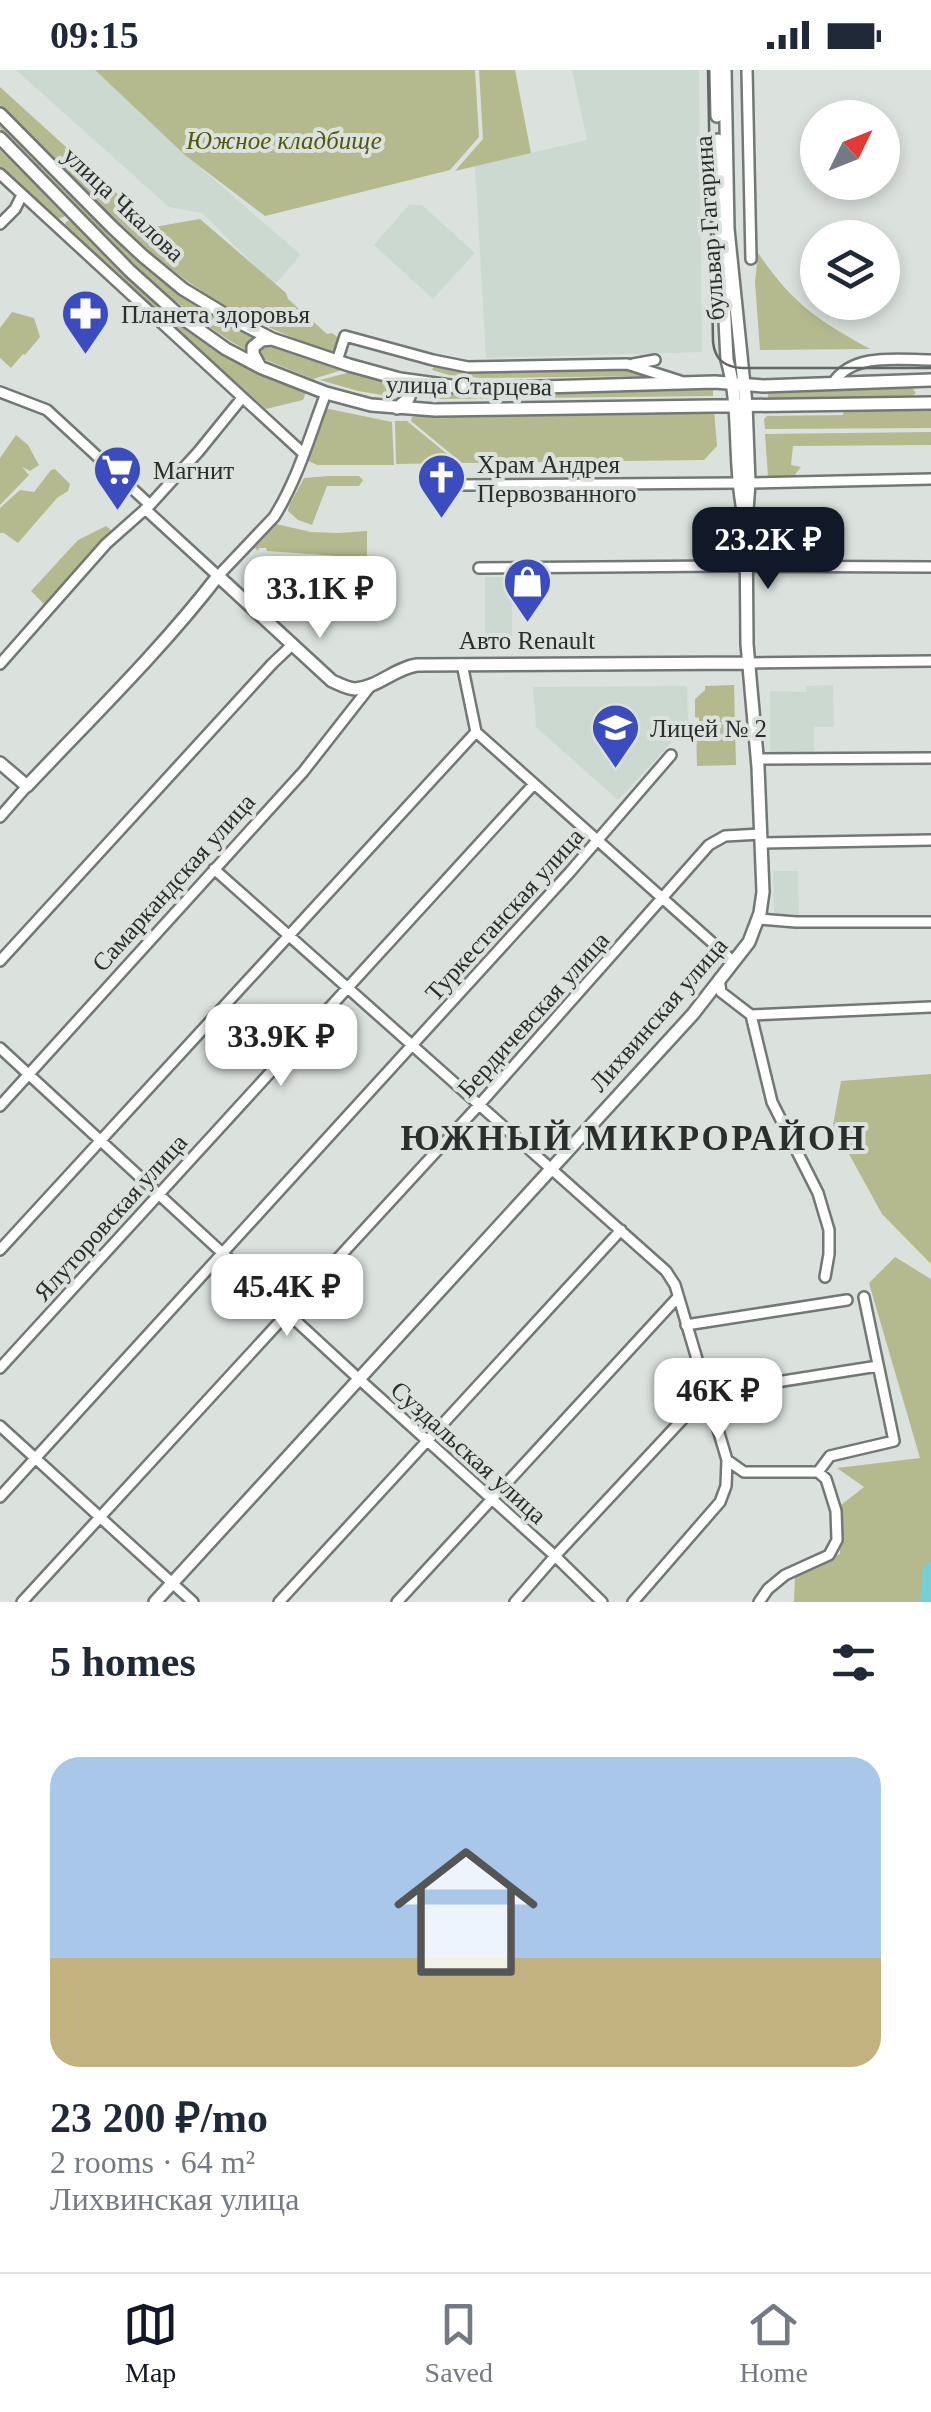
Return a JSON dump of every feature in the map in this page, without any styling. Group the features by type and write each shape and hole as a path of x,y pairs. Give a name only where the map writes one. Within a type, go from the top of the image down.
{"main road":[{"name":"бульвар Гагарина","path":"716,70 727,360 738,384"},
{"name":"бульвар Гагарина","path":"725,70 722,176 738,384"},
{"name":"улица Чкалова","path":"0,114 143,256 183,289 272,339 337,361"},
{"name":"улица Чкалова","path":"0,138 130,271 181,317 226,349 326,394"},
{"path":"262,368 253,347 257,342 272,339"},
{"path":"715,382 723,374 727,360"},
{"name":"улица Старцева","path":"337,361 400,378 472,389 931,380"},
{"path":"397,408 410,394 400,378"},
{"path":"913,380 920,382 925,392 914,404"},
{"name":"Лихвинская улица","path":"155,1602 696,1012 748,942 758,919 763,886 758,759 748,662 748,567 738,384"},
{"path":"434,410 423,396 435,385"},
{"name":"улица Старцева","path":"326,394 371,405 434,410 931,403"},
{"path":"0,763 27,786 218,576 332,681 354,689 405,667 425,665 748,662"}],"street":[{"path":"725,70 747,71 752,260"},
{"path":"0,174 304,454"},
{"path":"0,224 22,195"},
{"path":"337,361 344,336 468,367 655,360"},
{"path":"833,383 839,374 873,359 931,360"},
{"path":"627,364 688,383"},
{"path":"0,392 47,410 218,576 274,517 304,454 326,394"},
{"path":"0,664 106,544 148,507 242,398"},
{"path":"462,485 931,480"},
{"path":"479,568 931,567"},
{"path":"0,961 293,644"},
{"path":"748,662 931,661"},
{"path":"462,664 476,732 734,962"},
{"name":"Самаркандская улица","path":"0,1106 303,772 373,683"},
{"path":"0,1250 476,732"},
{"name":"Туркестанская улица","path":"0,1497 413,1046 671,754"},
{"path":"758,759 931,758"},
{"name":"Ялуторовская улица","path":"0,1368 534,784"},
{"path":"0,817 27,786"},
{"name":"Бердичевская улица","path":"22,1602 479,1104 714,840 728,835 931,840"},
{"path":"214,869 621,1230 666,1271 674,1285 726,1460 726,1486 720,1502 632,1602"},
{"path":"758,919 931,922"},
{"path":"719,980 721,992 750,1015 772,1102 818,1194 829,1230 825,1277"},
{"path":"750,1015 931,1007"},
{"name":"Суздальская улица","path":"0,1048 602,1602"},
{"path":"280,1602 621,1230"},
{"path":"398,1602 678,1297"},
{"path":"818,1472 830,1456 894,1441 864,1297"},
{"path":"686,1325 847,1300"},
{"path":"515,1602 707,1393 878,1366"},
{"path":"0,1426 193,1602"},
{"path":"726,1460 744,1472 818,1472 826,1479 836,1511 837,1540 829,1555 785,1576 768,1589 760,1602"}],"shaded area":[{"path":"16,70 95,70 301,255 274,285 202,213 169,207"},
{"path":"572,70 699,70 702,352 486,358 475,166 587,140"},
{"path":"409,205 422,205 475,253 433,299 374,245"},
{"path":"485,577 532,577 531,606 512,606 512,644 485,644"},
{"path":"833,685 834,727 814,727 814,752 770,753 770,691 806,692 806,686"},
{"name":"Лицей № 2","path":"687,686 688,720 618,800 536,727 533,687"},
{"path":"773,871 798,871 799,916 774,916"}],"green space":[{"name":"Южное кладбище","path":"95,70 475,70 479,137 450,170 265,216 186,156"},
{"path":"479,70 515,70 531,153 455,171 483,139"},
{"path":"0,87 154,227 200,219 327,334 340,339 337,349 330,352 224,305 163,262 106,212 0,105"},
{"path":"0,124 149,269 182,294 254,336 247,351 212,329 147,277"},
{"path":"0,150 68,215 55,220 0,170"},
{"path":"72,220 179,320 239,361 306,392 303,400 266,409 63,227"},
{"path":"758,253 800,302 800,320 822,320 870,349 760,350 755,282"},
{"path":"12,312 34,318 40,337 11,368 0,358 0,328"},
{"path":"266,343 342,370 313,379 261,358 259,348"},
{"path":"434,366 470,371 626,368 653,376 481,378 449,375 432,370"},
{"path":"351,372 397,383 403,388 402,393 394,397 320,380"},
{"path":"432,388 498,392 713,390 713,396 431,399 428,394"},
{"path":"912,388 916,393 910,398 768,398 768,391"},
{"path":"324,408 392,422 394,465 317,465 304,459"},
{"path":"714,410 717,446 704,460 462,463 411,421 412,417 432,413"},
{"path":"931,410 931,428 765,429 764,419 843,415 844,411"},
{"path":"395,421 407,421 458,463 396,464"},
{"path":"931,432 931,445 793,446 791,465 801,467 794,476 768,477 765,434"},
{"path":"16,435 28,445 39,465 30,471 22,467 29,475 0,505 0,458"},
{"path":"55,469 70,484 68,491 57,498 18,543 0,533 0,508 20,490 34,492"},
{"path":"359,476 363,480 359,486 327,486 312,525 288,511 304,478"},
{"path":"276,524 311,532 367,531 367,558 266,548 258,551 254,547"},
{"path":"106,526 111,530 45,605 31,591 78,540"},
{"path":"734,685 736,765 697,766 699,718 695,717 695,699 705,686"},
{"path":"931,1074 931,1264 882,1214 833,1125 841,1081"},
{"path":"895,1257 931,1279 931,1602 794,1602 795,1574 840,1554 841,1505 864,1487 837,1468 920,1458 869,1283"}],"waterway":[{"path":"926,1602 931,1568"}],"tram line":[{"path":"708,70 713,342 719,358 742,368 931,368"}],"place":[{"name":"Планета здоровья","path":"86,356"},
{"name":"Магнит","path":"118,512"},
{"name":"Храм Андрея Первозванного","path":"442,520"},
{"name":"Авто Renault","path":"527,624"},
{"name":"Лицей № 2","path":"615,770"}],"district":[{"name":"ЮЖНЫЙ МИКРОРАЙОН","path":"634,1138"}]}
